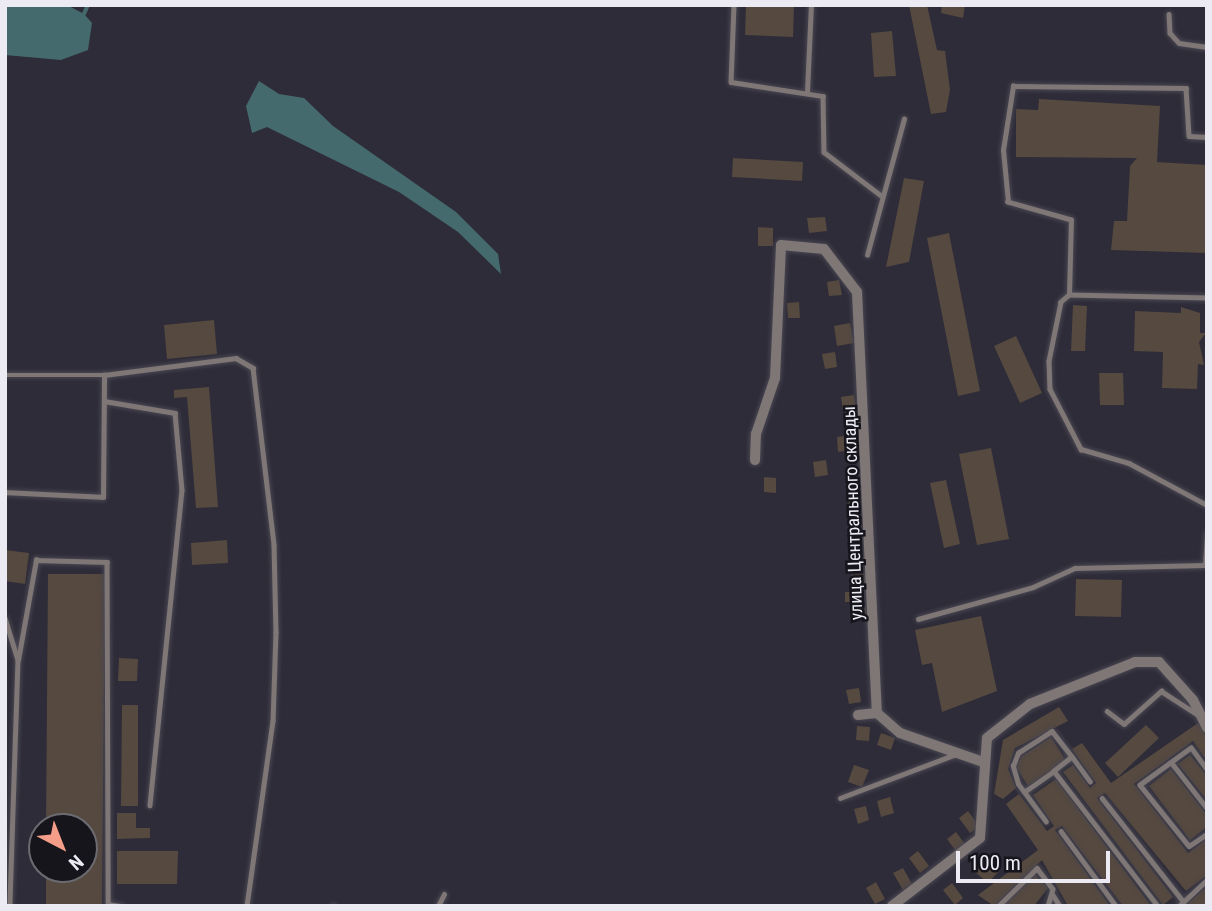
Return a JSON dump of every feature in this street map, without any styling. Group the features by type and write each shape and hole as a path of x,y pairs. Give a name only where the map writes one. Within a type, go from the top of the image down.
{"street":[{"name":"улица Центрального склады","path":"755,460 755,434 775,378 781,245 824,249 857,292 877,713"},
{"path":"892,906 967,854 986,821 983,762 987,738 1002,720 1135,662 1159,662 1207,728"},
{"path":"858,715 877,713 900,733 983,762"}],"lane":[{"path":"734,5 732,82 823,96 824,152 882,196"},
{"path":"807,92 811,5"},
{"path":"1168,14 1179,43 1207,47"},
{"path":"1207,137 1189,136 1186,88 1013,86 1003,150 1008,202 1071,220 1069,295 1049,361 1050,389 1063,422 1081,449 1129,463 1207,505"},
{"path":"867,255 904,119"},
{"path":"1069,295 1207,298"},
{"path":"5,375 104,375 236,358 253,368 274,545 276,632 273,721 247,906"},
{"path":"5,492 103,498 104,375"},
{"path":"104,401 175,413 182,490 150,805"},
{"path":"918,620 1033,587 1075,568 1206,566 1207,533"},
{"path":"10,906 18,660 36,560 107,562 108,904 121,906"},
{"path":"5,618 18,660"},
{"path":"1107,711 1124,724 1161,691 1192,716 1200,716"},
{"path":"1046,822 1024,792 1013,766 1018,753 1052,732 1090,782"},
{"path":"1207,769 1191,748 1140,785 1189,846 1207,834"},
{"path":"841,798 959,754"},
{"path":"1024,792 1072,757"},
{"path":"1171,762 1207,808"},
{"path":"1054,771 1157,906"},
{"path":"1102,798 1181,904 1207,880"},
{"path":"1061,831 1116,906"},
{"path":"998,906 1037,868 1060,906"},
{"path":"438,906 444,894"},
{"path":"1048,906 1053,895"}],"shaded area":[{"path":"5,5 67,5 84,14 92,23 88,50 61,60 5,55"},
{"path":"259,81 279,94 304,98 333,126 456,212 498,254 501,274 458,232 399,192 267,127 252,133 246,106"}],"building":[{"path":"746,5 794,5 793,37 745,35"},
{"path":"909,5 927,5 937,50 945,51 950,90 946,112 931,114"},
{"path":"942,5 965,5 963,18 941,13"},
{"path":"892,31 896,76 874,77 871,33"},
{"path":"1039,99 1160,106 1157,162 1207,165 1207,253 1111,250 1114,221 1127,221 1130,166 1137,158 1016,157 1016,109 1038,110"},
{"path":"733,158 803,162 802,181 732,177"},
{"path":"904,178 924,181 909,262 886,267"},
{"path":"825,217 827,231 809,233 807,218"},
{"path":"758,227 773,228 773,246 758,246"},
{"path":"949,233 980,391 958,396 927,238"},
{"path":"839,280 842,295 829,296 827,282"},
{"path":"799,302 800,318 788,318 787,303"},
{"path":"1073,305 1087,306 1085,351 1071,351"},
{"path":"1181,307 1200,313 1200,333 1206,333 1199,342 1204,365 1198,364 1197,389 1162,388 1163,352 1134,351 1135,311 1181,313"},
{"path":"214,320 217,354 167,359 164,325"},
{"path":"850,323 854,343 837,346 834,326"},
{"path":"1016,336 1042,393 1020,403 994,346"},
{"path":"835,352 837,367 825,369 822,354"},
{"path":"1099,373 1123,373 1124,405 1100,405"},
{"path":"209,387 218,507 196,508 187,397 174,398 174,390"},
{"path":"854,395 856,409 843,411 841,397"},
{"path":"856,434 858,449 838,452 837,437"},
{"path":"991,448 1009,539 977,545 959,454"},
{"path":"826,460 828,475 815,477 813,462"},
{"path":"764,477 776,478 776,493 764,492"},
{"path":"946,480 960,544 944,548 930,483"},
{"path":"849,495 862,496 860,511 848,509"},
{"path":"850,535 863,535 862,550 850,550"},
{"path":"227,540 228,563 192,565 191,543"},
{"path":"5,550 29,553 25,584 5,581"},
{"path":"48,574 105,574 102,906 46,906 46,883 98,883 98,813 46,813"},
{"path":"866,574 867,587 852,588 851,575"},
{"path":"1076,579 1122,580 1121,617 1075,616"},
{"path":"845,592 858,592 858,602 845,602"},
{"path":"866,606 867,618 852,619 851,607"},
{"path":"981,616 997,691 942,712 932,663 922,665 915,630"},
{"path":"119,658 138,659 137,681 118,681"},
{"path":"859,688 861,702 849,704 846,690"},
{"path":"122,705 138,705 138,806 121,806"},
{"path":"1059,707 1068,721 1015,748 1008,769 1016,788 1003,799 994,794 1003,740"},
{"path":"1198,723 1207,736 1207,761 1193,741 1134,784 1188,853 1207,839 1207,875 1186,891 1105,793 1097,798 1173,897 1163,905 1063,772 1073,765 1090,788 1096,783 1072,749 1082,743 1111,783"},
{"path":"1146,725 1159,738 1118,777 1105,763"},
{"path":"857,726 870,727 869,741 856,740"},
{"path":"881,733 895,738 891,750 877,745"},
{"path":"1051,737 1066,761 1028,786 1016,767 1022,756"},
{"path":"1190,755 1207,776 1207,800 1178,764"},
{"path":"854,765 869,770 862,787 848,782"},
{"path":"1171,769 1207,815 1207,827 1190,840 1149,786"},
{"path":"1056,779 1151,906 1123,906 1062,826 1055,830 1110,906 1068,906 1042,860 994,906 978,895 1038,850 1006,804 1019,794 1047,831 1054,826 1033,795"},
{"path":"890,797 894,813 881,817 877,801"},
{"path":"866,806 869,820 858,824 854,809"},
{"path":"968,811 979,826 970,833 959,818"},
{"path":"117,813 136,813 136,828 150,828 150,838 117,839"},
{"path":"956,832 967,847 958,854 947,839"},
{"path":"117,851 178,851 177,884 117,884"},
{"path":"918,851 929,866 920,873 909,858"},
{"path":"988,859 1000,870 988,883 975,872"},
{"path":"903,868 912,884 903,890 893,873"},
{"path":"1033,873 1048,888 1034,906 1003,906"},
{"path":"876,882 885,899 875,904 866,888"},
{"path":"952,883 963,898 955,905 943,890"},
{"path":"1207,886 1207,906 1188,906 1187,904"}],"waterway":[{"path":"84,14 88,5"}]}
